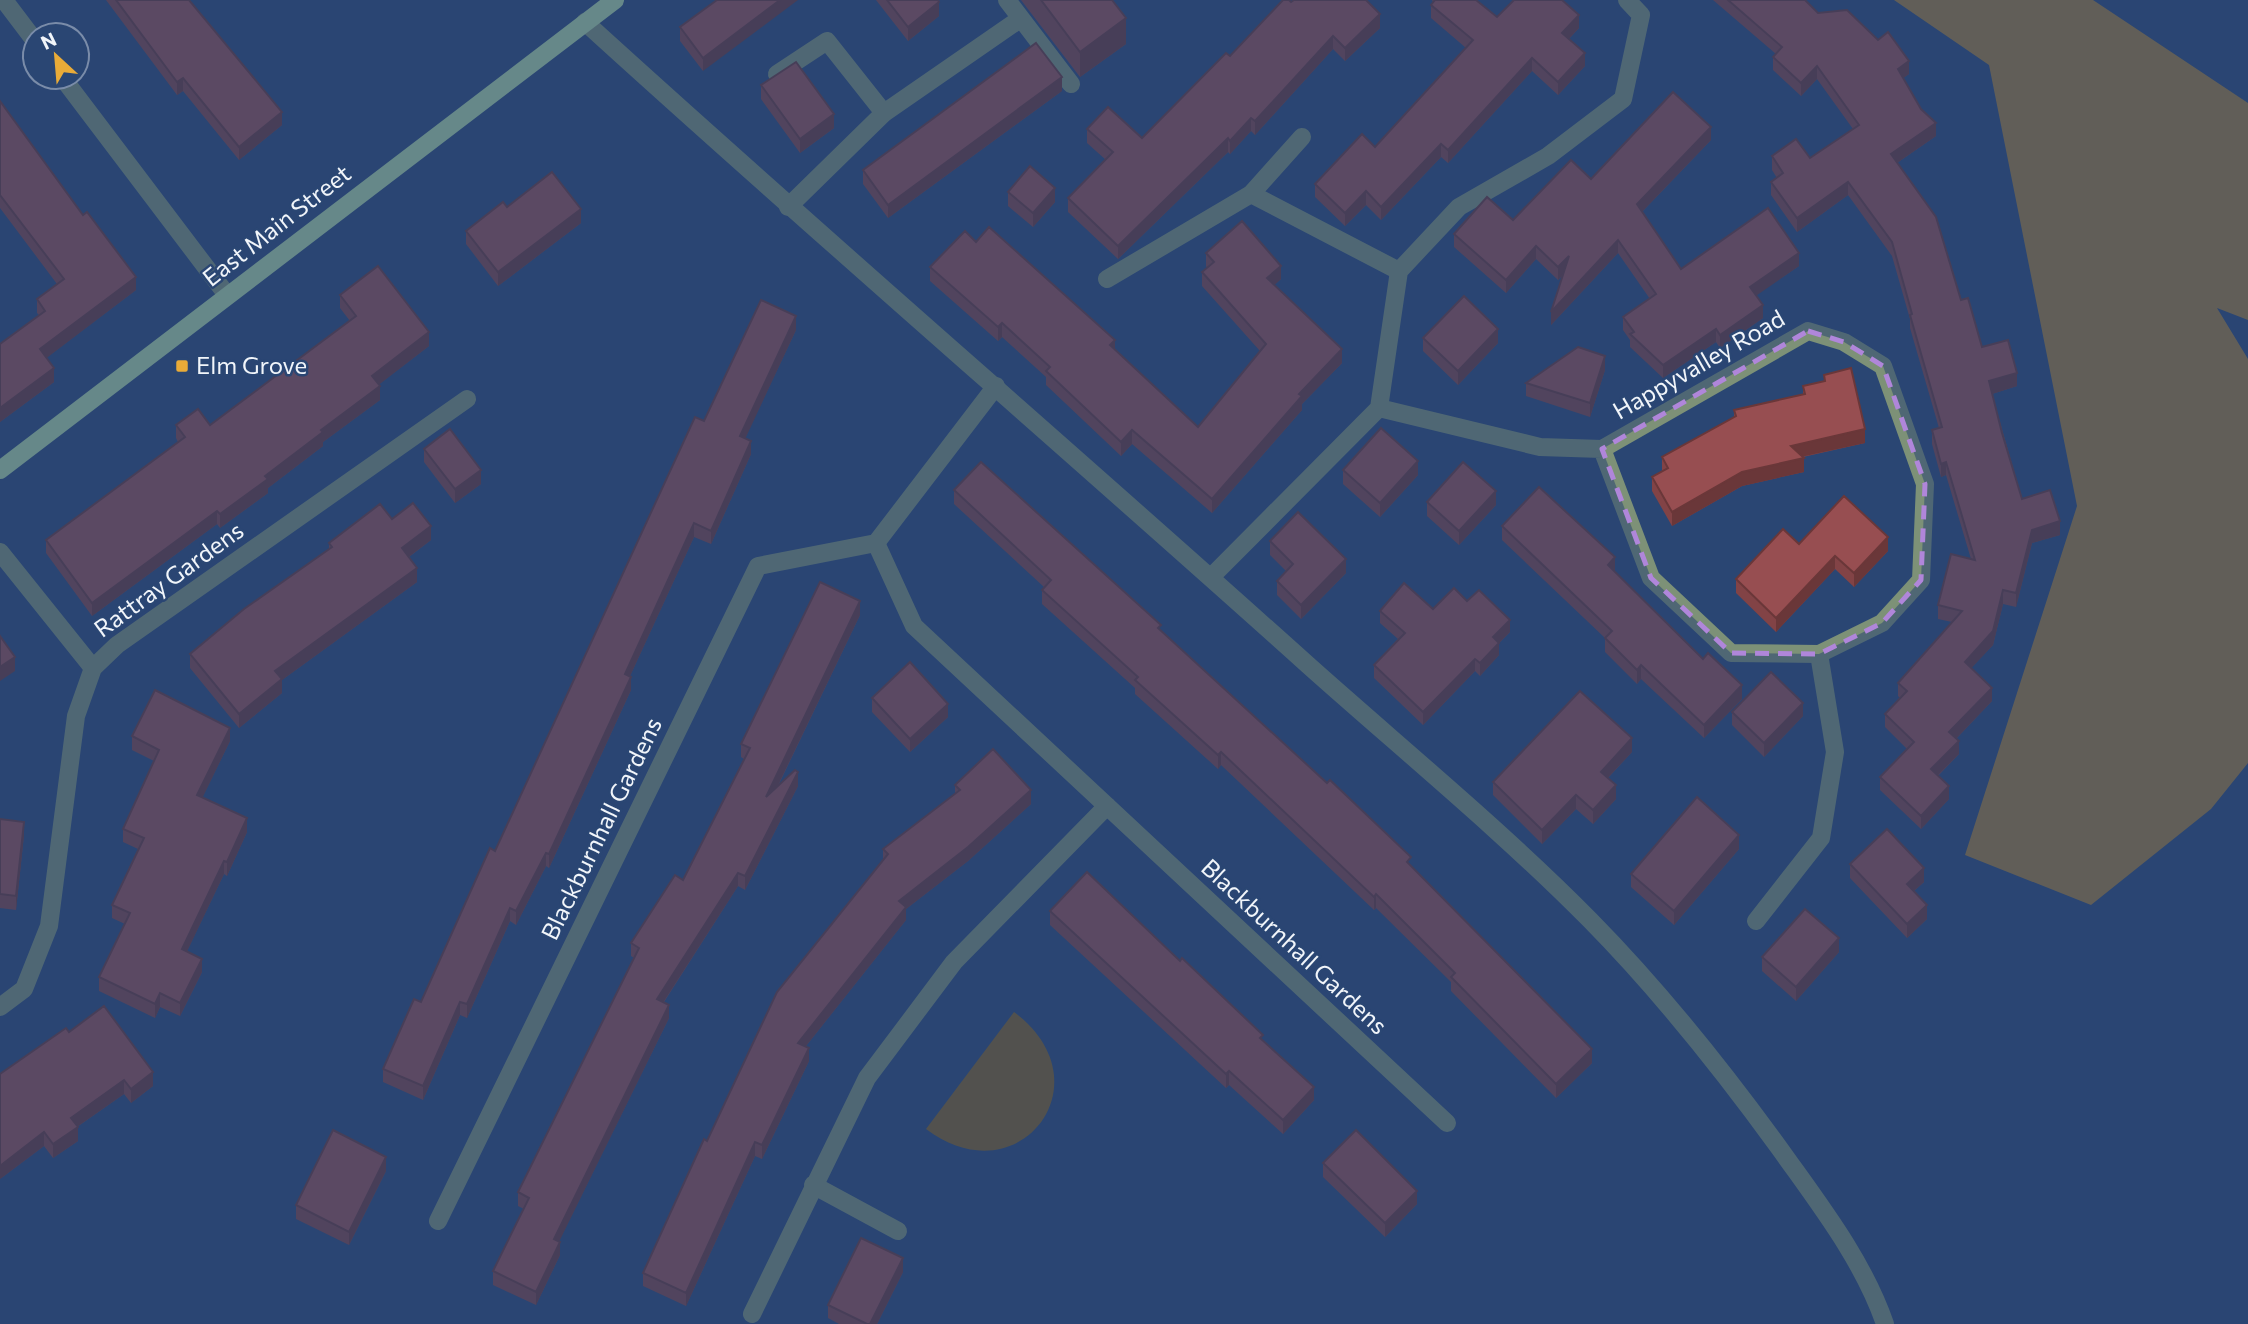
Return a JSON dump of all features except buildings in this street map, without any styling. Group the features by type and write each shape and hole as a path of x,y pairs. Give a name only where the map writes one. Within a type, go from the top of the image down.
{"main road":[{"name":"East Main Street","path":"0,470 615,0"}],"street":[{"path":"4,0 21,22"},
{"path":"1007,0 1071,85"},
{"path":"1212,576 1379,408 1399,271 1459,207 1548,156 1623,99 1641,15 1627,0"},
{"path":"788,207 884,113 1020,19"},
{"path":"585,22 788,207 1212,576 1579,909 1657,991 1744,1100 1819,1203 1869,1285 1883,1320"},
{"path":"774,76 827,41 884,113"},
{"path":"73,91 227,295"},
{"path":"1107,279 1251,194 1303,137"},
{"path":"1251,194 1399,271"},
{"name":"Happyvalley Road","path":"1379,408 1540,447 1602,449 1808,331 1844,342 1883,366 1925,484 1921,580 1882,623 1819,654 1731,653 1651,578 1602,449"},
{"path":"876,543 996,386"},
{"name":"Rattray Gardens","path":"0,1007 24,989 49,926 76,716 93,668 117,645 467,399"},
{"name":"Blackburnhall Gardens","path":"438,1221 758,566 876,543 914,626 1447,1124"},
{"path":"0,551 93,668"},
{"path":"1756,921 1821,838 1835,752 1819,654"},
{"path":"752,1314 867,1078 954,962 1107,806"},
{"path":"813,1185 898,1231"}],"highlighted area":[{"path":"1808,331 1844,342 1883,366 1925,484 1921,580 1882,623 1819,654 1731,653 1651,578 1602,449"}],"shaded area":[{"path":"1894,0 2093,0 2248,103 2248,320 2217,308 2248,359 2248,763 2211,809 2091,905 1965,855 2077,506 1989,65"},
{"path":"1014,1012 1041,1040 1053,1070 1052,1099 1040,1123 1019,1141 992,1150 960,1147 926,1129"}],"place":[{"name":"Elm Grove","path":"182,366"}]}
